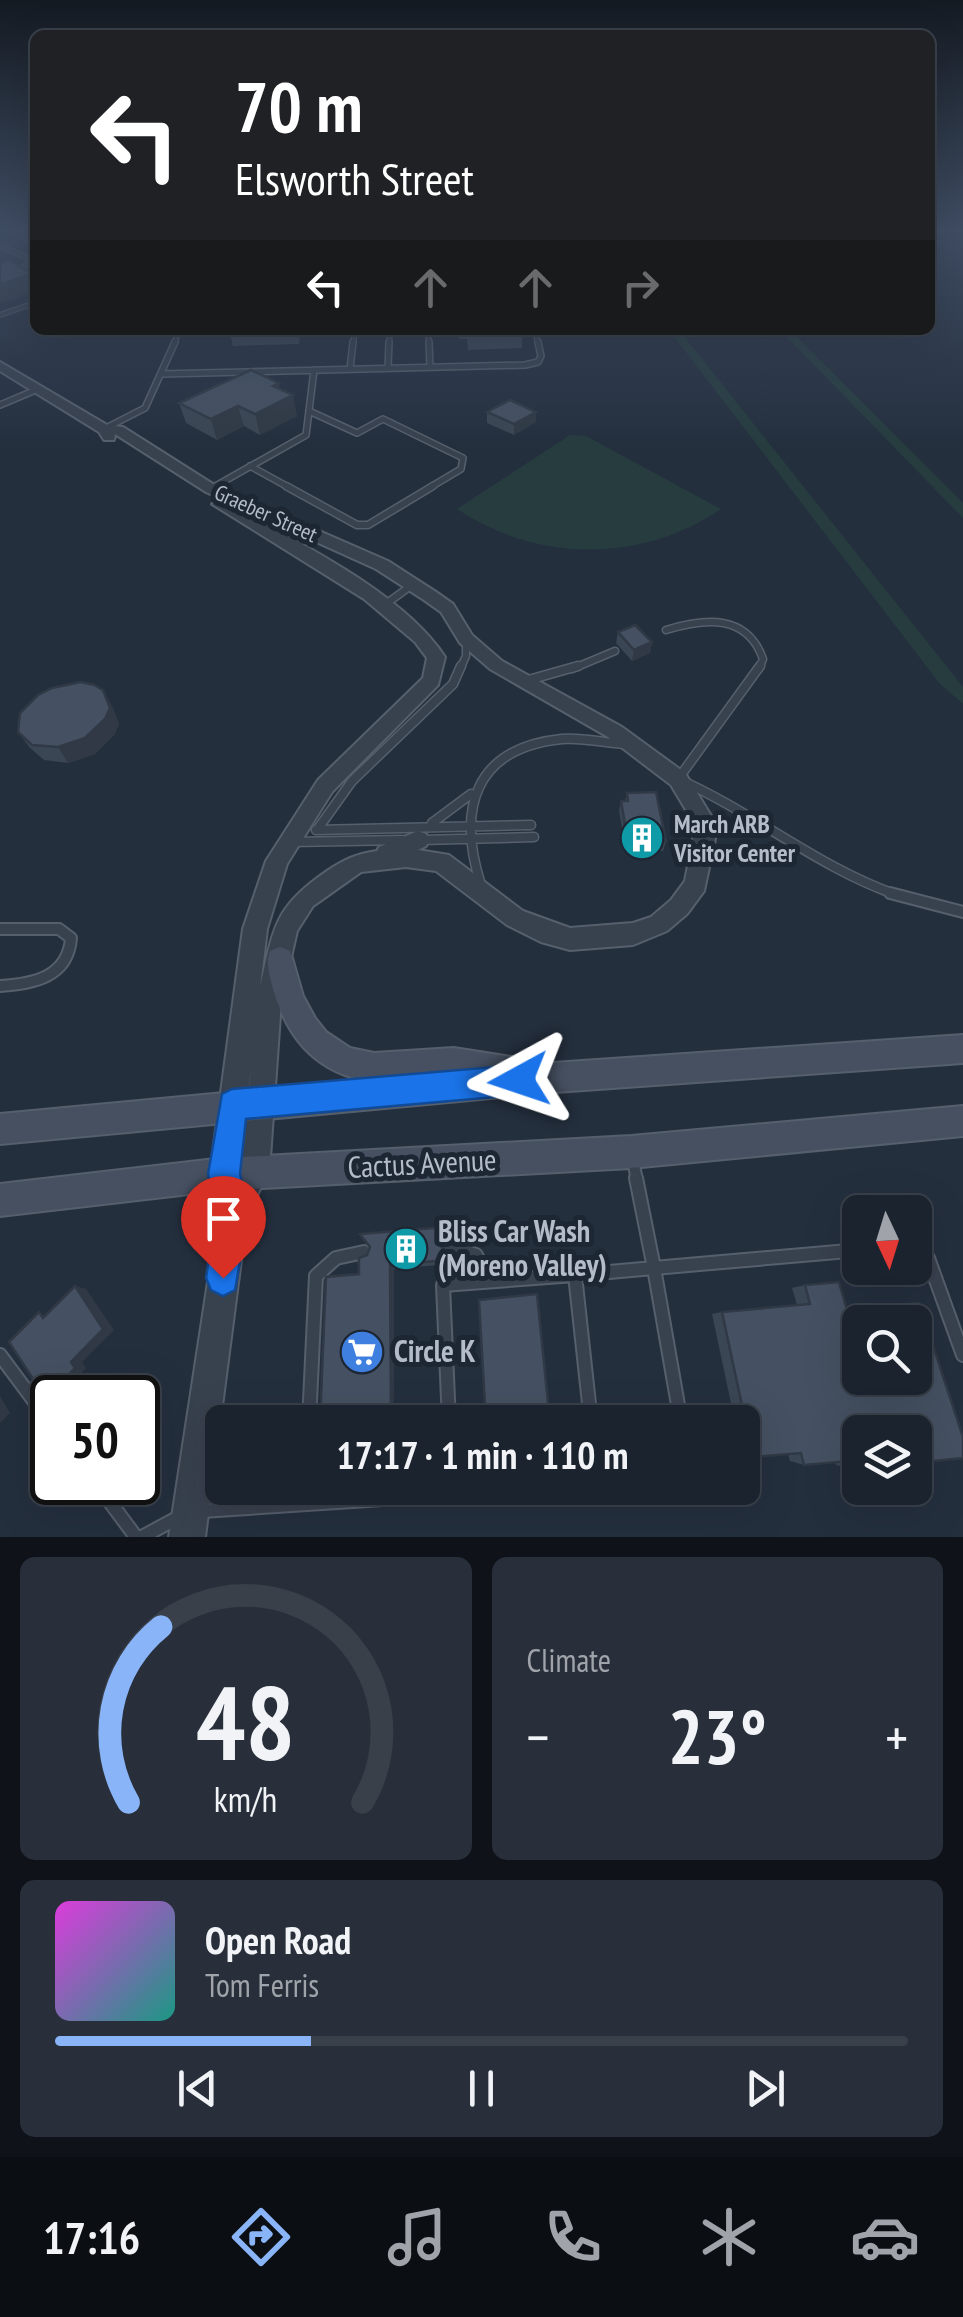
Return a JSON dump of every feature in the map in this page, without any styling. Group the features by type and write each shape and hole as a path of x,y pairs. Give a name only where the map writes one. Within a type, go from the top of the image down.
{"main road":[{"path":"280,960 291,1010 304,1030 343,1059 366,1067 434,1062 556,1077"},
{"path":"0,1129 556,1077 963,1049"},
{"name":"Cactus Avenue","path":"0,1200 240,1173 631,1152 963,1121"}],"street":[{"name":"Graeber Street","path":"0,366 104,429 118,430 211,488 382,564 447,608 466,638 496,664 615,732 629,745"},
{"name":"Graeber Street","path":"104,429 106,436 383,606 424,636 436,656 432,680 348,759 290,837"},
{"path":"371,860 441,862 515,918 570,939 633,934 658,924 679,908 696,884 702,862 702,819 678,778 629,745"},
{"path":"246,1104 286,928 305,899 357,864 423,833"},
{"path":"188,1524 240,1173 254,929 266,888 290,837"}],"lane":[{"path":"0,314 30,305"},
{"path":"104,429 146,408 178,335"},
{"path":"350,369 353,335"},
{"path":"388,368 390,335"},
{"path":"428,335 430,368"},
{"path":"162,374 533,364 542,356 536,335"},
{"path":"211,488 306,435 314,370"},
{"path":"0,405 38,389"},
{"path":"250,466 357,525 368,526 462,469 463,458 383,419 357,433 309,411"},
{"path":"383,606 412,584"},
{"path":"666,630 697,620 728,622 754,637 763,659 678,778 720,795 846,874 894,897 963,912"},
{"path":"316,830 352,781 453,684 466,656 466,638"},
{"path":"525,681 561,673 615,651"},
{"path":"423,833 471,794 490,770 523,748 563,739 629,745"},
{"path":"471,794 468,825 472,862 484,893"},
{"path":"290,837 423,833 468,825 532,825"},
{"path":"290,837 316,830 470,838 534,837"},
{"path":"0,930 58,928 71,938 72,946 64,965 52,976 38,982 0,986"},
{"path":"631,1152 678,1405"},
{"path":"448,1246 470,1248 485,1263 488,1281"},
{"path":"310,1405 316,1276 324,1262 364,1252"},
{"path":"448,1405 444,1286 842,1252"},
{"path":"932,1269 963,1355"},
{"path":"575,1275 589,1405"},
{"path":"0,1355 30,1395"},
{"path":"113,1505 139,1537 188,1524 345,1505"}],"green space":[{"path":"673,335 683,335 963,687 963,704 940,684"},
{"path":"785,335 795,335 963,503 963,518"},
{"path":"570,435 586,436 721,509 658,539 590,549 555,547 521,539 488,527 457,509"}],"building":[{"path":"251,370 279,383 273,386 293,395 255,414 238,406 211,419 179,403"},
{"path":"510,400 536,412 514,424 487,412"},
{"path":"635,625 652,642 634,650 618,632"},
{"path":"81,682 103,690 110,708 105,719 85,738 58,747 32,745 18,732 20,713 38,695"},
{"name":"March ARB Visitor Center","path":"656,792 666,841 628,842 621,801 628,801 627,793"},
{"name":"Circle K","path":"446,1227 437,1243 447,1252 447,1260 390,1265 391,1405 321,1405 326,1277 359,1274 359,1258 367,1255 370,1247 360,1234"},
{"path":"839,1282 846,1305 842,1305 842,1395 932,1395 932,1343 963,1437 963,1458 932,1461 932,1415 842,1415 842,1462 804,1465 801,1453 760,1456 760,1405 742,1405 722,1312 810,1304 805,1285"},
{"path":"75,1286 103,1329 71,1362 75,1368 68,1375 30,1375 9,1342 39,1312 43,1318"},
{"path":"537,1294 548,1405 485,1405 479,1300"}],"place":[{"name":"March ARB Visitor Center","path":"642,838"},
{"name":"Bliss Car Wash (Moreno Valley)","path":"406,1249"},
{"name":"Circle K","path":"362,1352"}],"route":[{"path":"223,1278 232,1210 224,1174 232,1105 519,1080"}]}
